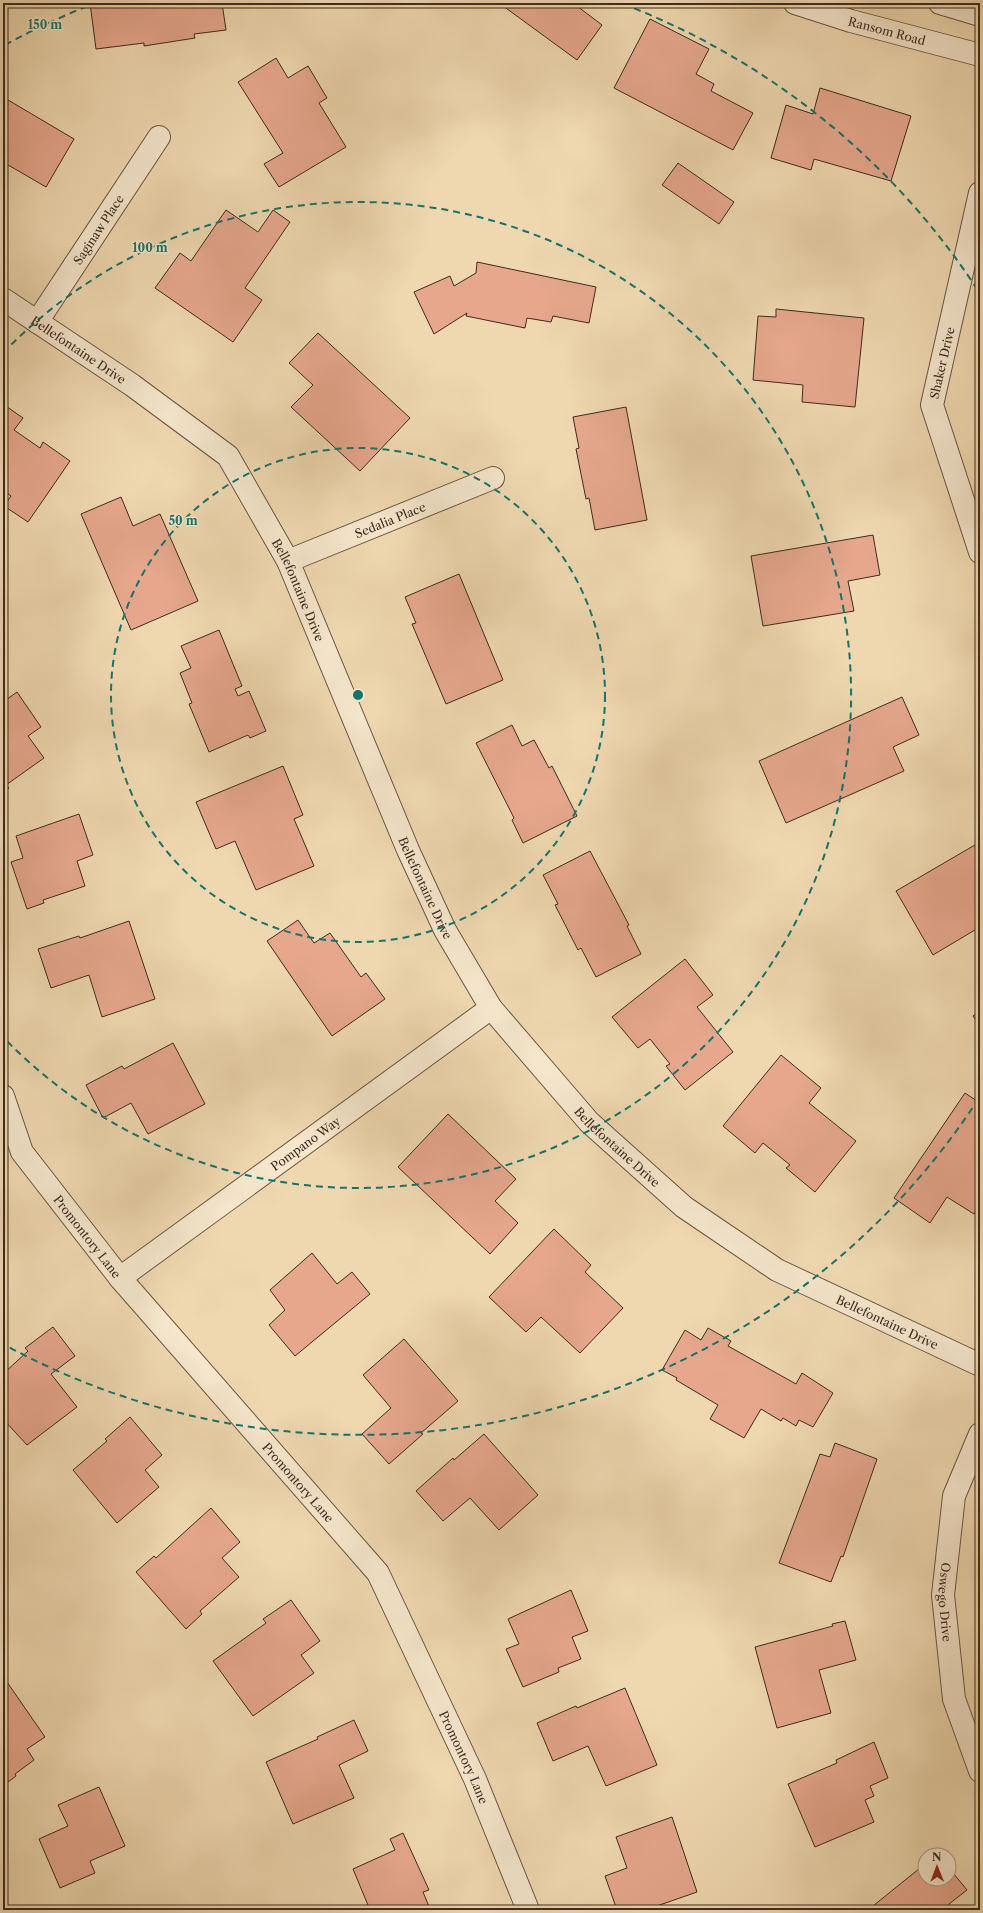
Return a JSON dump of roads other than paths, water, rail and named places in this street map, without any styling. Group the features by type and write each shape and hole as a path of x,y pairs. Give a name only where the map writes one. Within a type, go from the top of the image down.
{"street":[{"name":"Ransom Road","path":"795,3 851,21 980,55"},
{"path":"940,3 980,15"},
{"name":"Saginaw Place","path":"37,322 159,137"},
{"name":"Shaker Drive","path":"980,193 932,404 980,552"},
{"name":"Bellefontaine Drive","path":"3,299 132,384 228,456 288,561 408,850 445,930 491,1008 589,1122 684,1207 777,1270 980,1365"},
{"name":"Sedalia Place","path":"288,561 493,478"},
{"name":"Pompano Way","path":"120,1278 491,1008"},
{"name":"Promontory Lane","path":"3,1096 22,1152 120,1278 378,1573 475,1779 528,1910"},
{"name":"Oswego Drive","path":"980,1434 954,1496 943,1595 954,1699 980,1772"}]}
